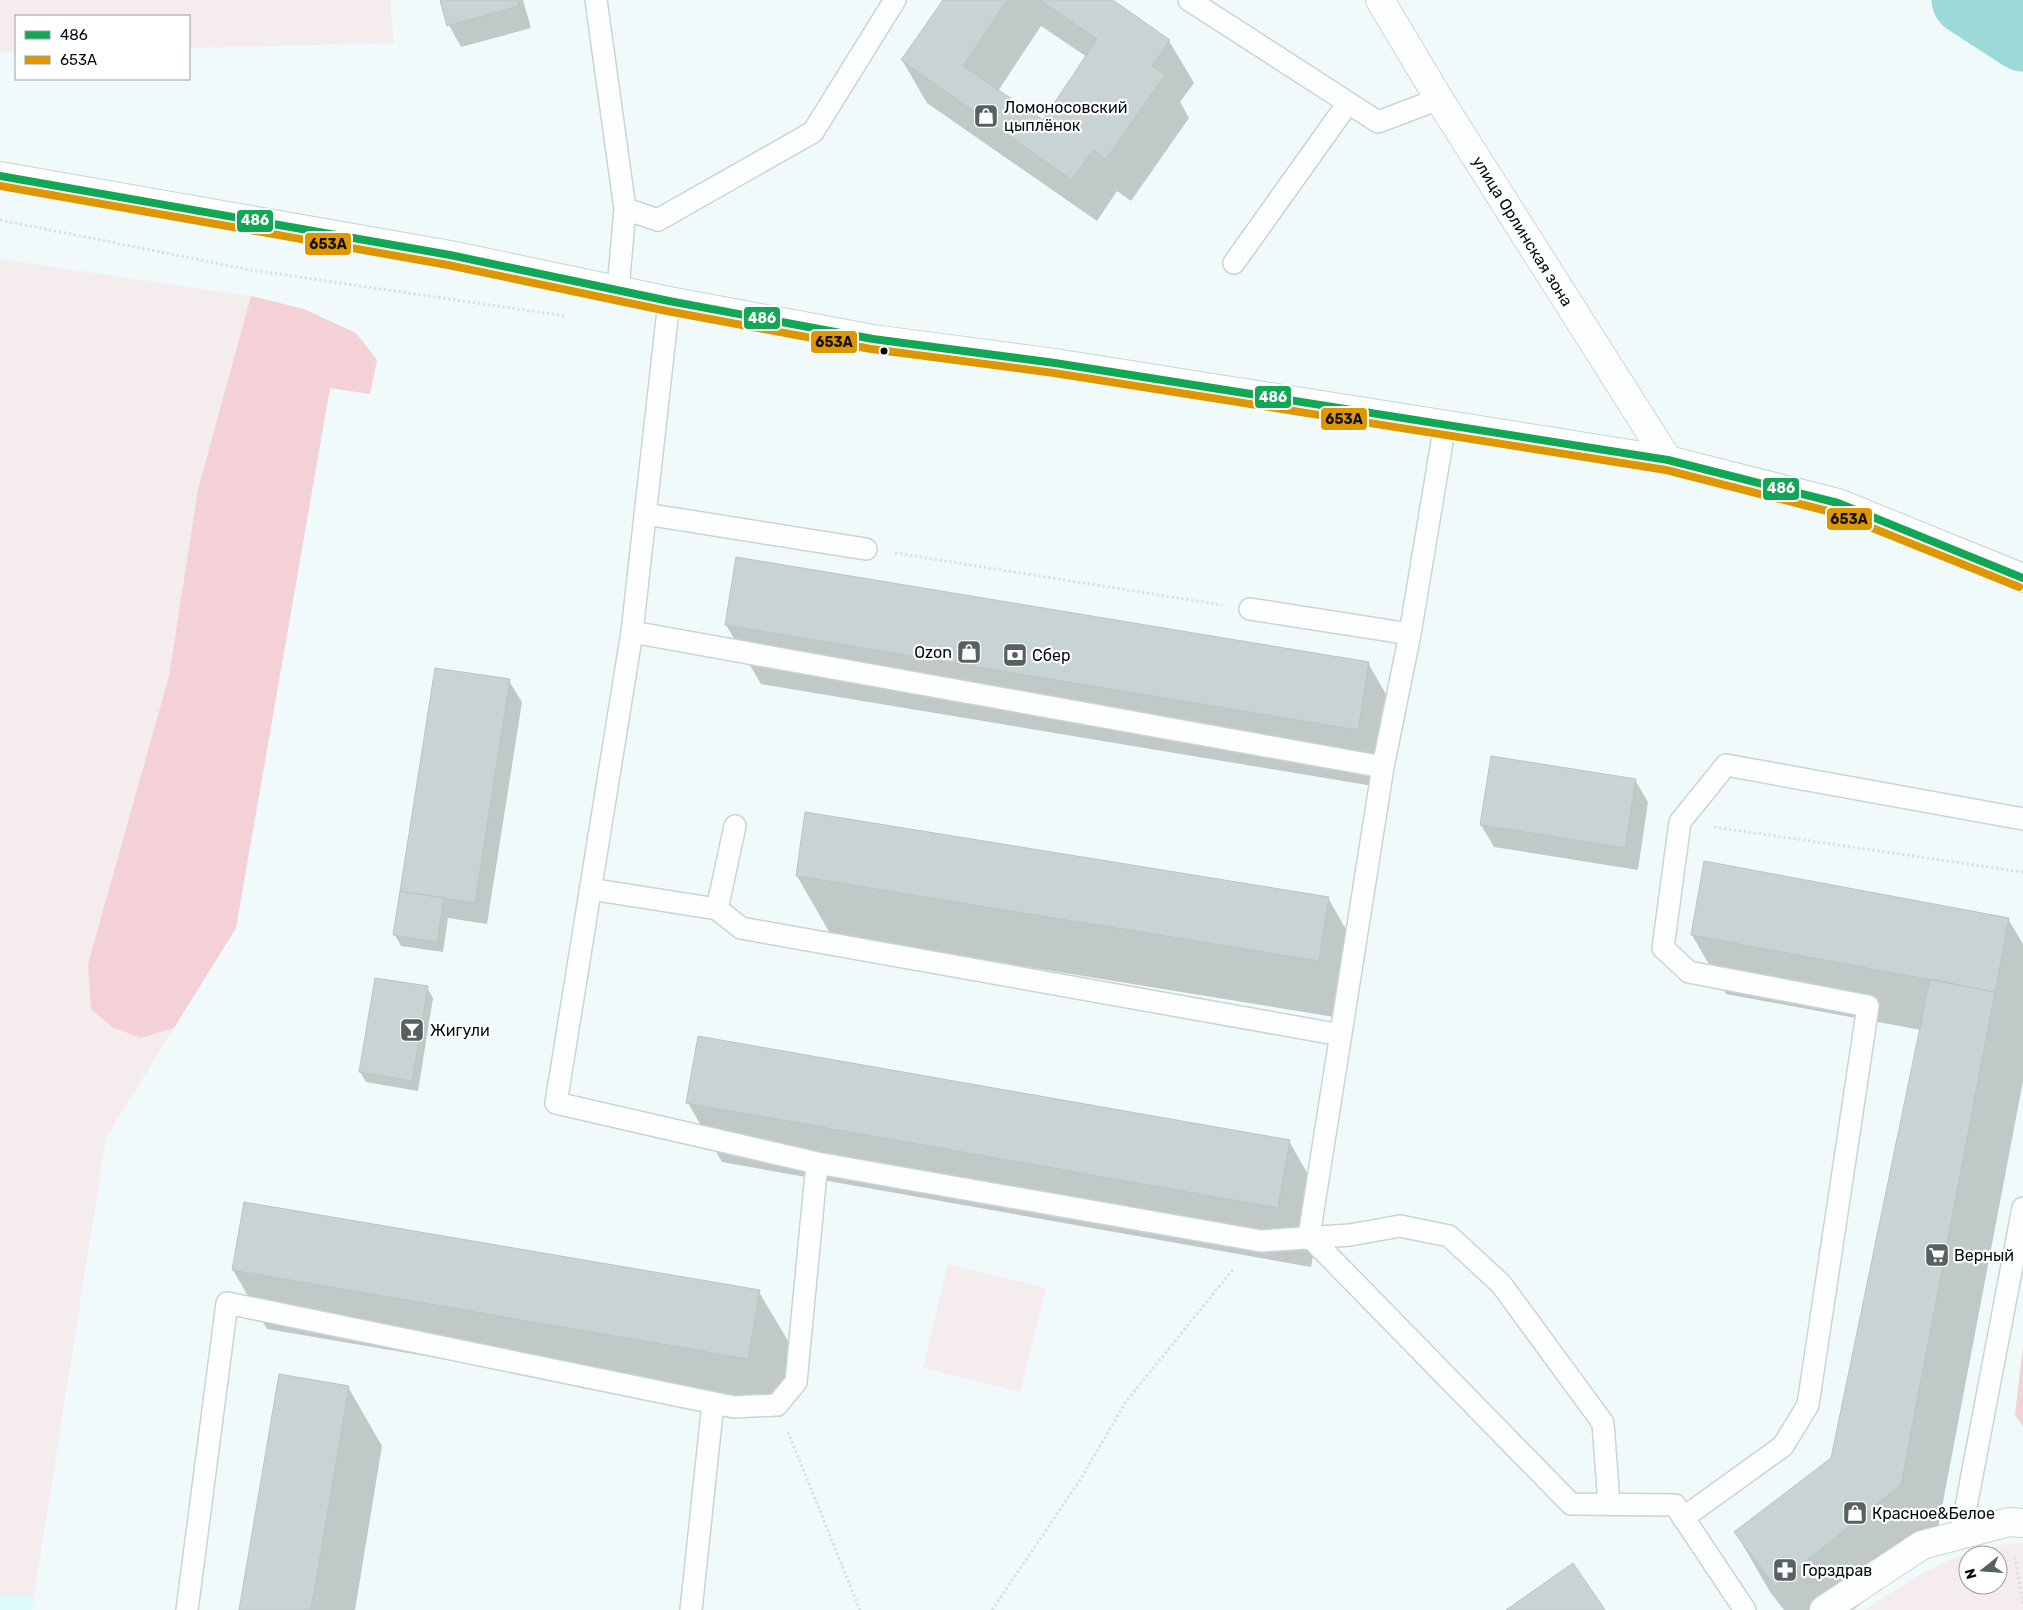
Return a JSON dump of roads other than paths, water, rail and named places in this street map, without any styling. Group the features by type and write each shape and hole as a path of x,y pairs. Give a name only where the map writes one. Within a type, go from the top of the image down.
{"main road":[{"name":"улица Орлинская зона","path":"1380,0 1439,99 1668,460"},
{"path":"0,176 450,255 669,301 873,339 1055,363 1668,460 1838,503 2023,578"},
{"path":"1824,1610 1922,1545 1961,1533 2016,1522"}],"lane":[{"path":"596,0 625,209 618,289"},
{"path":"625,209 658,220 813,132 895,0"},
{"path":"1189,0 1378,122 1439,99"},
{"path":"1234,263 1348,103"},
{"path":"669,301 632,632 556,1103 817,1163 1261,1241 1309,1236 1350,1235 1400,1226 1449,1236 1501,1284 1603,1423 1609,1504"},
{"path":"1309,1236 1383,767 1410,634 1444,424"},
{"path":"645,514 866,549"},
{"path":"1250,609 1410,634"},
{"path":"632,632 1383,767"},
{"path":"1683,1518 1783,1446 1808,1405 1868,1006 1689,972 1663,948 1680,822 1726,765 2023,819"},
{"path":"717,909 735,826"},
{"path":"590,889 717,909 741,928 1341,1035"},
{"path":"187,1610 227,1303 734,1407 776,1405 796,1382 817,1163"},
{"path":"1961,1533 2023,1208"},
{"path":"1309,1236 1571,1504 1675,1505 1745,1610"},
{"path":"691,1610 713,1402"}],"waterway":[{"path":"1966,0 2023,37"}],"place":[{"name":"Ломоносовский цыплёнок","path":"986,116"},
{"name":"Ozon","path":"969,652"},
{"name":"Сбер","path":"1015,655"},
{"name":"Жигули","path":"412,1030"},
{"name":"Верный","path":"1937,1255"},
{"name":"Красное&Белое","path":"1855,1513"},
{"name":"Горздрав","path":"1785,1570"}]}
